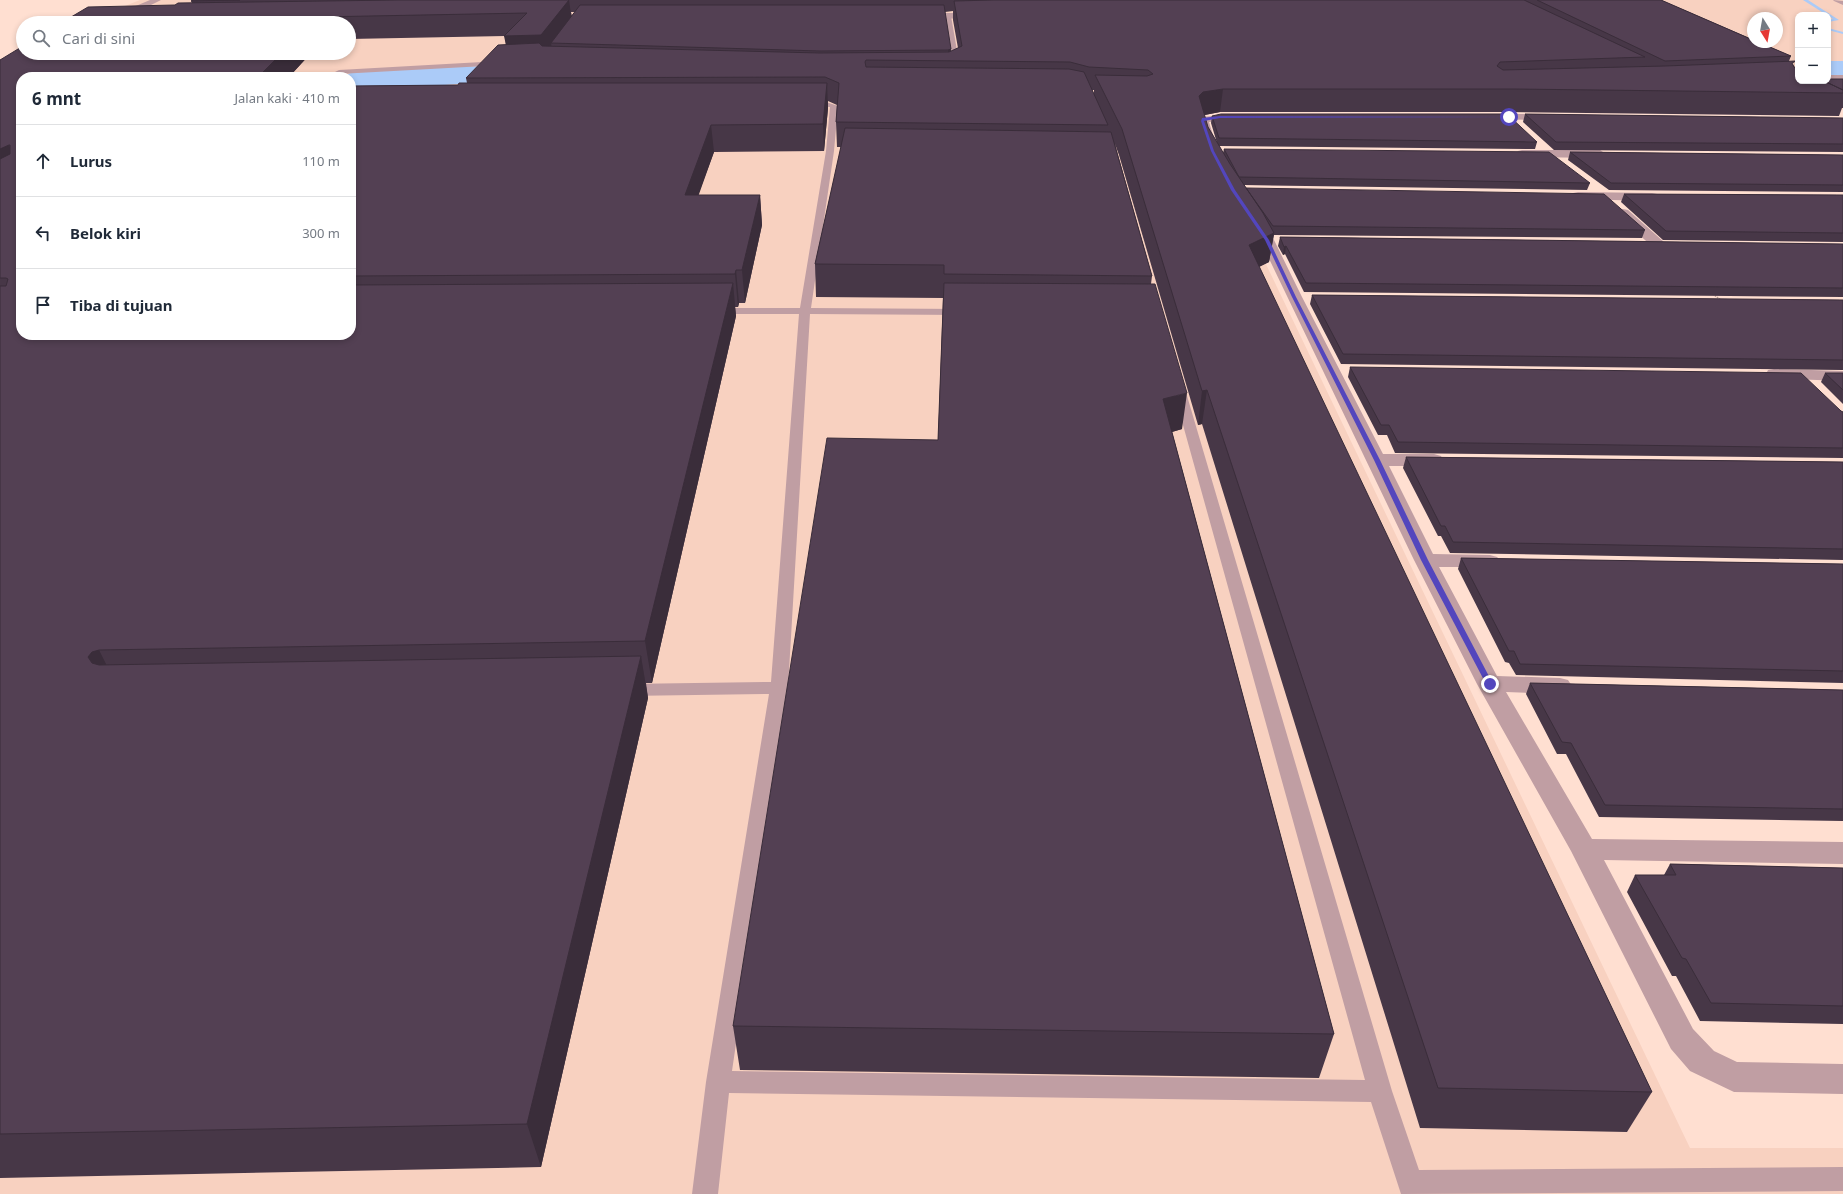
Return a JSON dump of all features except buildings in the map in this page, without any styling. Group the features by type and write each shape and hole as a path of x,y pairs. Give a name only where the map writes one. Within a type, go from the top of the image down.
{"street":[{"path":"122,9 148,0"},
{"path":"157,0 134,10 135,12 162,12"},
{"path":"908,16 948,12 996,15"},
{"path":"1831,78 1843,78"},
{"path":"1216,153 1203,121 1204,119 1220,117 1251,117"},
{"path":"1470,117 1565,117"},
{"path":"1509,117 1521,127"},
{"path":"1538,143 1568,168"},
{"path":"1510,153 1613,154"},
{"path":"1586,182 1605,196 1659,245"},
{"path":"1565,196 1668,197"},
{"path":"1250,215 1302,297 1340,370 1377,460 1425,560 1490,684 1584,849 1682,1039 1702,1061 1734,1077 1843,1079"},
{"path":"1267,240 1282,240"},
{"path":"1635,245 1674,246"},
{"path":"1762,374 1843,376"},
{"path":"1801,375 1816,390"},
{"path":"1377,460 1448,461"},
{"path":"1425,560 1511,561"},
{"path":"1490,684 1578,686"},
{"path":"1584,849 1843,853"}],"lane":[{"path":"1836,0 1843,2"},
{"path":"943,71 956,68 948,12"},
{"path":"339,72 505,63"},
{"path":"705,1194 718,1082 779,688 805,311 834,151 834,106 826,104 794,104"},
{"path":"702,312 973,312"},
{"path":"1174,374 1380,1091 1412,1188 1843,1179"},
{"path":"612,691 779,688"},
{"path":"718,1082 1380,1091"}],"path":[{"path":"1711,292 1723,302"}],"shaded area":[{"path":"140,0 1843,0 1843,72 1831,72 1831,12 1795,12 1795,73 1181,87 1690,1148 1843,1148 1843,1194 0,1194 0,72 16,60 356,60 356,16 100,16"}],"waterway":[{"path":"1805,0 1824,12"},
{"path":"1831,16 1837,20 1831,21"},
{"path":"1831,30 1843,33"},
{"path":"1831,70 1843,70"},
{"path":"356,83 457,75 563,74"}],"route":[{"path":"1490,684 1425,560 1377,460 1294,297 1267,240 1233,190 1212,151 1203,121 1204,119 1220,117 1509,117"}]}
